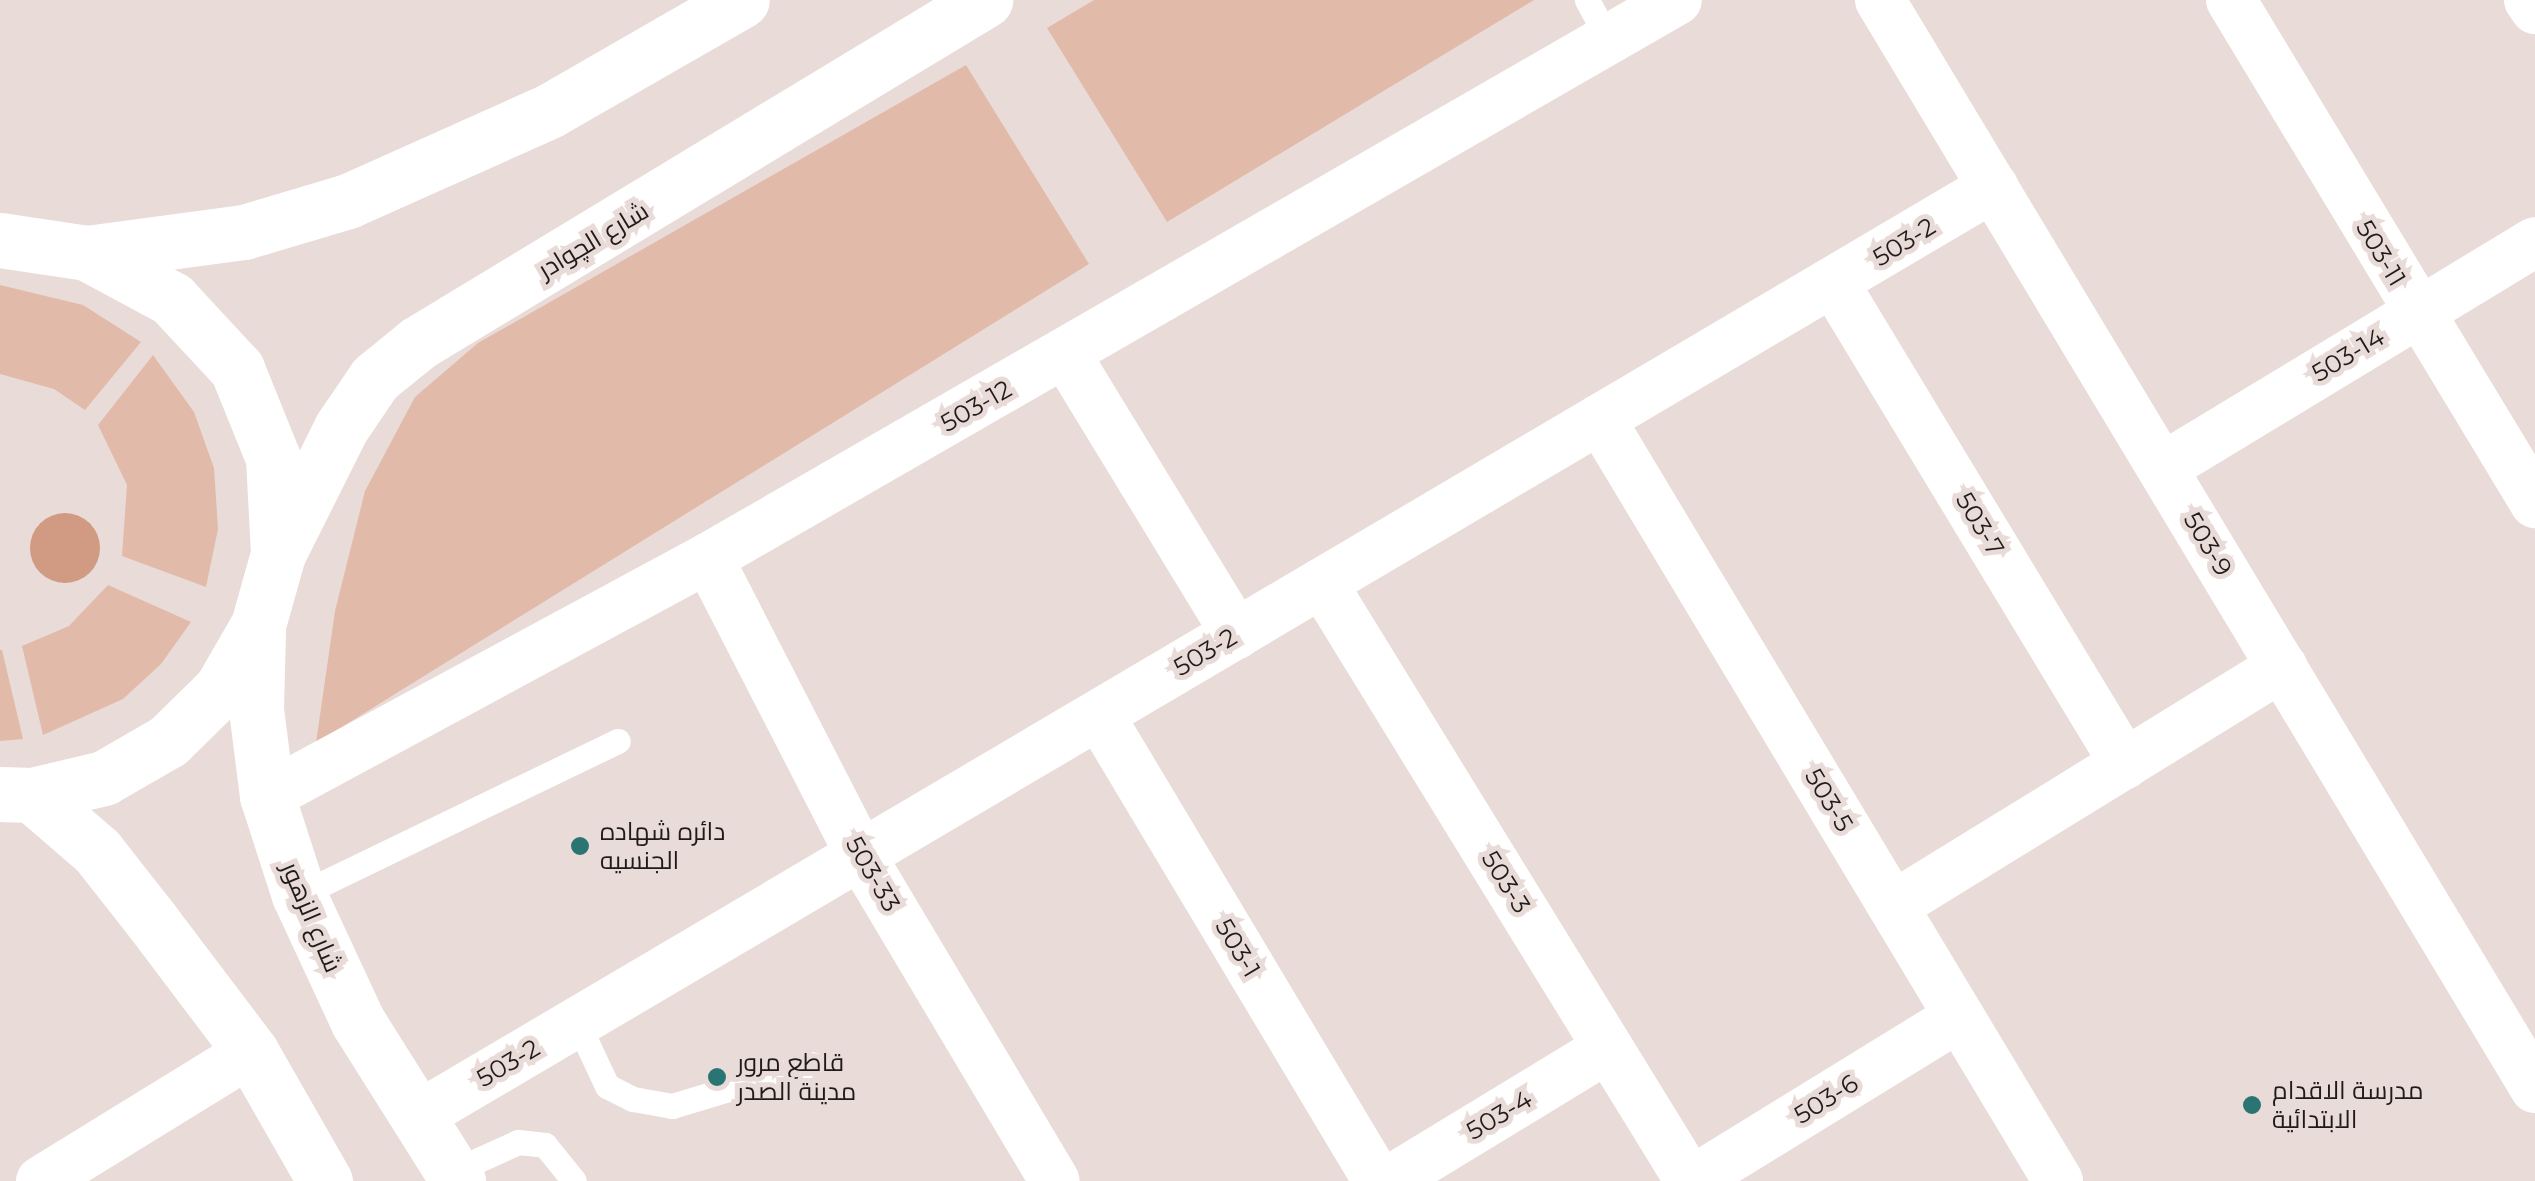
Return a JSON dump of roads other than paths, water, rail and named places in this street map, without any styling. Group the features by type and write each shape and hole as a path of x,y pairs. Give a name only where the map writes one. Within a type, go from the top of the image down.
{"main road":[{"path":"0,240 88,253 244,232 348,200 551,110 742,0"},
{"name":"شارع الچوادر","path":"278,554 341,428 376,378 418,343 985,0"},
{"path":"16,794 104,778 168,741 221,689 258,625 278,554 273,458 237,370 172,299 88,253"},
{"name":"شارع الزهور","path":"258,625 256,709 267,796 299,895 358,1022 455,1176"},
{"path":"16,794 97,851 250,1052 325,1181"}],"street":[{"name":"503-12","path":"267,796 708,558 1066,355 1597,20 1677,0"},
{"name":"503-9","path":"1880,0 2535,1088"},
{"name":"503-11","path":"2230,0 2535,503"},
{"path":"2529,0 2535,10"},
{"name":"503-2","path":"418,1116 1600,419 1835,286 1993,187"},
{"name":"503-14","path":"2162,468 2535,242"},
{"name":"503-7","path":"1835,286 2125,764"},
{"path":"1066,355 1236,634"},
{"name":"503-5","path":"1600,419 2058,1181"},
{"name":"503-33","path":"708,558 861,856 1055,1181"},
{"name":"503-3","path":"1322,583 1691,1181"},
{"path":"1892,906 2282,668"},
{"name":"503-1","path":"1099,715 1378,1181"},
{"name":"503-6","path":"1691,1181 1959,1016"},
{"name":"503-4","path":"1389,1181 1608,1048"},
{"path":"41,1181 250,1052"}],"lane":[{"path":"299,895 618,741"},
{"path":"577,1022 607,1086 653,1103 672,1106 812,1064"},
{"path":"455,1176 518,1142 545,1145 574,1181"}],"place":[{"name":"دائره شهاده الجنسيه","path":"580,846"},
{"name":"قاطع مرور مدينة الصدر","path":"717,1077"},
{"name":"مدرسة الاقدام الابتدائية","path":"2252,1105"}]}
